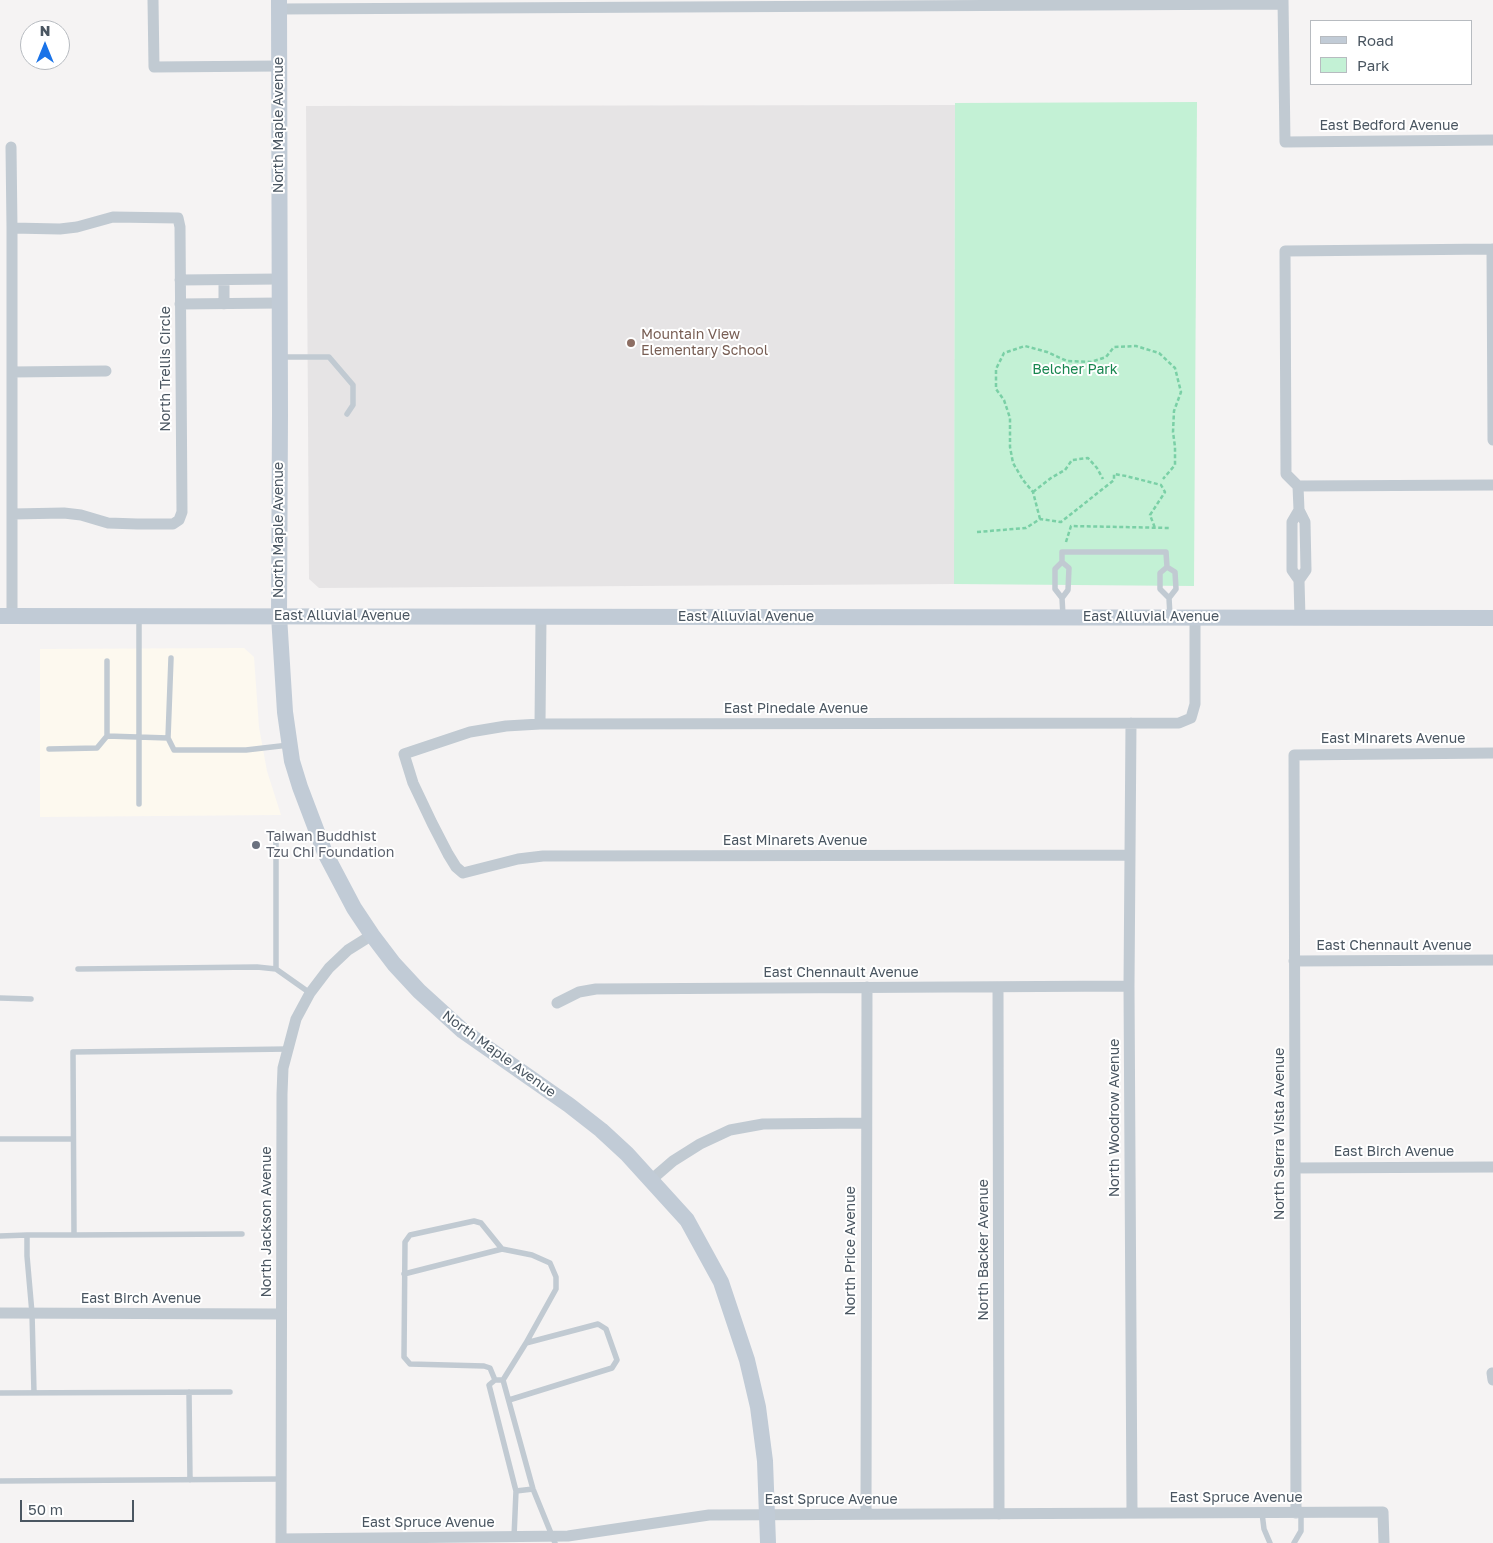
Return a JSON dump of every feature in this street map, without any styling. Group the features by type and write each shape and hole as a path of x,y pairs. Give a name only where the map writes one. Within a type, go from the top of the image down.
{"street":[{"path":"153,0 154,67 279,66"},
{"path":"279,4 1283,2"},
{"name":"East Bedford Avenue","path":"1283,2 1285,142 1493,140"},
{"name":"North Maple Avenue","path":"279,4 279,616 289,745 300,788 325,853 345,891 372,935 394,964 440,1012 463,1031 569,1105 601,1130 688,1220 720,1282 746,1360 758,1407 765,1461 768,1543"},
{"path":"6,616 13,583 11,147"},
{"name":"North Trellis Circle","path":"12,228 60,229 77,227 113,217 178,218 180,227 182,512 179,520 173,524 108,522 64,513 13,514"},
{"path":"1300,618 1299,580 1292,570 1292,522 1299,510 1298,486 1286,474 1285,251 1492,249 1493,440"},
{"path":"180,280 280,279"},
{"path":"224,280 224,304"},
{"path":"180,304 280,303"},
{"path":"12,372 106,371"},
{"path":"1298,486 1493,485"},
{"name":"East Alluvial Avenue","path":"6,616 1493,618"},
{"name":"East Pinedale Avenue","path":"463,873 448,854 432,822 413,783 404,754 470,732 506,726 540,724 1179,723 1191,718 1195,704 1195,617"},
{"path":"540,618 540,724"},
{"name":"North Woodrow Avenue","path":"1131,723 1129,986 1132,1514"},
{"name":"East Minarets Avenue","path":"1294,755 1493,753"},
{"name":"North Sierra Vista Avenue","path":"1294,755 1298,1513"},
{"name":"East Minarets Avenue","path":"463,873 518,859 543,856 1130,855"},
{"name":"North Jackson Avenue","path":"281,1541 283,1068 296,1019 310,993 329,968 348,950 372,935"},
{"name":"East Chennault Avenue","path":"1294,961 1493,960"},
{"name":"East Chennault Avenue","path":"556,1003 579,992 596,989 1129,986"},
{"name":"North Price Avenue","path":"866,1514 867,987"},
{"name":"North Backer Avenue","path":"998,987 999,1514"},
{"path":"651,1180 700,1144 730,1130 763,1124 866,1123"},
{"name":"East Birch Avenue","path":"1295,1168 1493,1167"},
{"name":"East Birch Avenue","path":"0,1313 281,1314"},
{"name":"East Spruce Avenue","path":"281,1541 514,1537 554,1540 568,1536 709,1515 1383,1512 1384,1543"}],"lane":[{"path":"280,357 329,357 353,385 353,405 347,414"},
{"path":"1062,598 1068,590 1069,568 1062,562 1062,552 1166,552 1167,567"},
{"path":"1062,562 1055,568 1055,590 1062,598 1063,617"},
{"path":"1167,567 1175,572 1176,589 1169,598 1170,617"},
{"path":"1167,567 1160,573 1160,589 1169,598"},
{"path":"139,616 139,804"},
{"path":"171,658 168,738 174,750 246,750 289,745"},
{"path":"49,749 98,748 107,736 107,662"},
{"path":"107,736 168,738"},
{"path":"276,835 276,969"},
{"path":"78,968 257,966 276,969 310,993"},
{"path":"0,998 31,999"},
{"path":"74,1235 73,1052 288,1049"},
{"path":"0,1140 74,1139"},
{"path":"495,1380 490,1368 484,1366 410,1364 404,1357 405,1242 410,1235 474,1220 481,1223 502,1249"},
{"path":"0,1236 242,1234"},
{"path":"27,1236 32,1313 34,1393"},
{"path":"404,1274 502,1249 532,1255 550,1263 556,1277 556,1289 503,1380 533,1489 554,1540"},
{"path":"509,1400 612,1368 617,1360 606,1329 598,1324 526,1342"},
{"path":"503,1380 495,1380 488,1385 516,1491 514,1537"},
{"path":"189,1392 190,1480"},
{"path":"0,1393 230,1392"},
{"path":"0,1481 281,1479"},
{"path":"516,1491 533,1489"},
{"path":"1262,1513 1264,1529 1270,1543"},
{"path":"1294,1543 1301,1531 1298,1513"}],"path":[{"path":"1040,519 1033,492 1022,480 1013,463 1010,447 1010,418 1004,400 996,390 996,369 1004,353 1025,346 1046,352 1067,362 1091,362 1106,357 1114,347 1136,346 1159,353 1170,363 1175,368 1181,392 1174,411 1172,432 1175,447 1175,466 1163,479"},
{"path":"1033,492 1065,470 1072,460 1088,458 1098,468 1103,479"},
{"path":"977,532 1026,528 1040,519 1061,522 1114,480 1114,474 1161,485 1165,492 1150,515 1155,528"},
{"path":"1065,544 1071,526 1170,528"}],"shaded area":[{"name":"Mountain View Elementary School","path":"955,105 954,584 319,588 309,579 306,106"},
{"path":"244,648 254,657 259,727 267,771 281,815 40,817 40,649"}],"green space":[{"name":"Belcher Park","path":"1197,102 1194,586 954,584 955,103"}],"place":[{"name":"Mountain View Elementary School","path":"631,343"},
{"name":"Taiwan Buddhist Tzu Chi Foundation","path":"256,845"}]}
